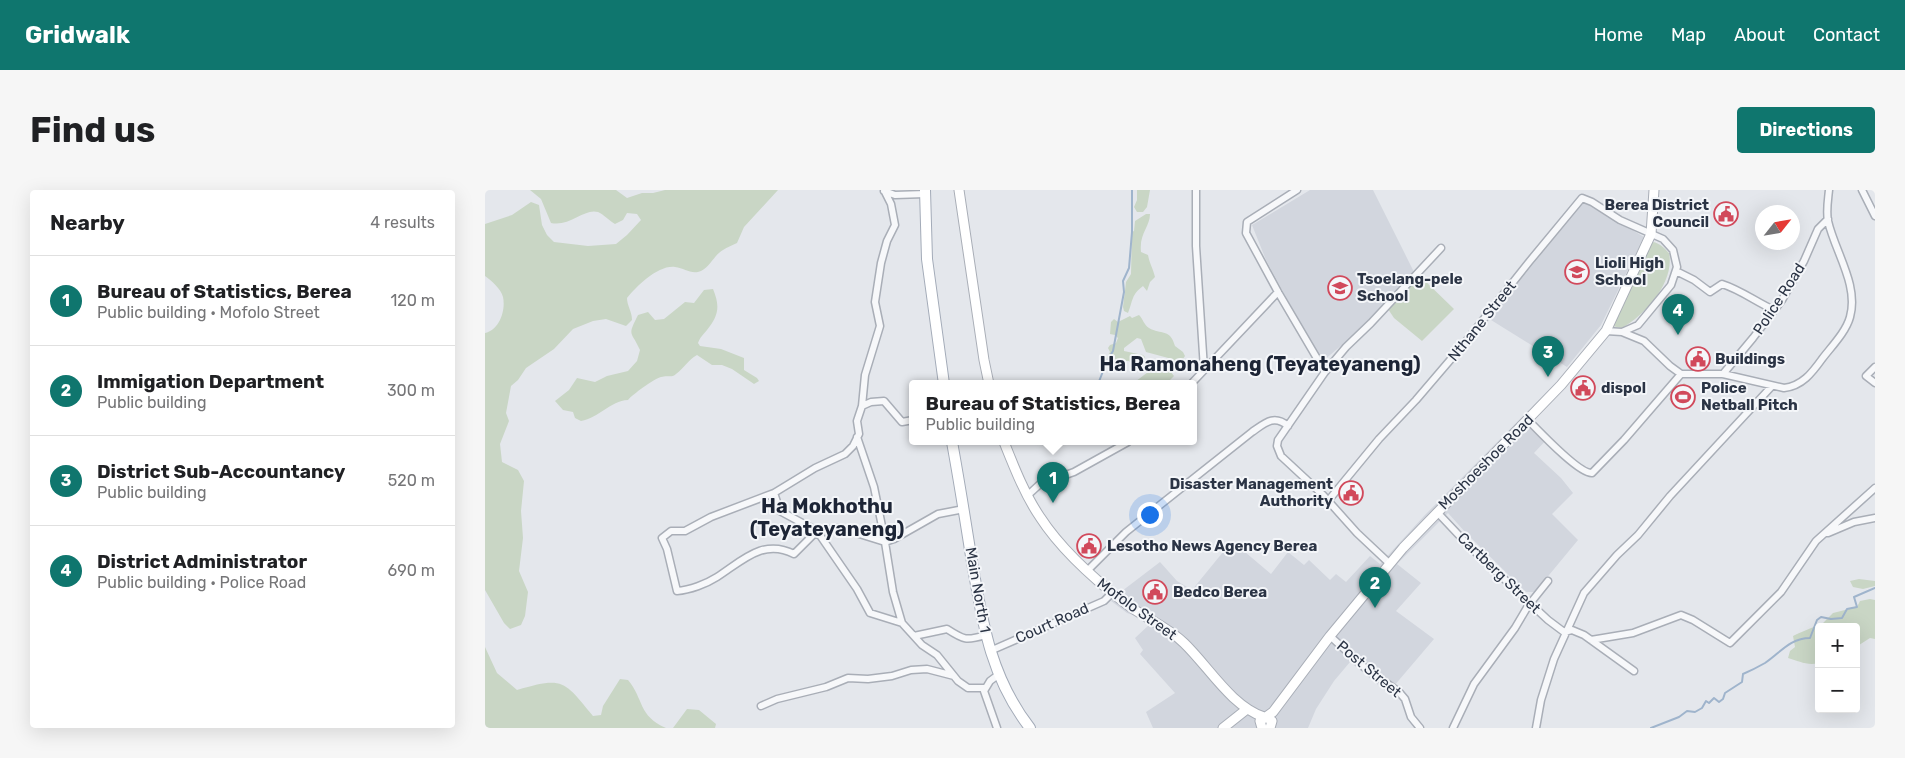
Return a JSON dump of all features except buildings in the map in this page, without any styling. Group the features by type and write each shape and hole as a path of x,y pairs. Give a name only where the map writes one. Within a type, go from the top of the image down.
{"main road":[{"path":"925,192 927,259 943,380"},
{"name":"Main North 1","path":"953,445 990,651 998,676 1009,697 1030,728"}],"street":[{"path":"959,190 983,360 988,380"},
{"path":"1196,190 1196,246 1204,368"},
{"path":"1297,190 1247,222 1246,233 1325,372"},
{"name":"Nthane Street","path":"1329,501 1379,440 1463,346 1529,262 1583,198 1587,190"},
{"name":"Moshoeshoe Road","path":"1265,722 1329,636 1389,564 1561,385 1606,330 1651,234 1654,190"},
{"path":"1606,330 1622,332 1644,341 1669,366 1681,374 1723,374 1773,386 1793,387 1807,378 1850,318 1851,293 1828,219 1829,190"},
{"path":"1862,190 1875,216"},
{"path":"884,191 895,195 925,192"},
{"path":"884,191 891,204 895,225 887,241 881,263 875,302 879,326 865,375 862,406 857,421 859,434 853,446 845,454 801,476 775,493 711,517 685,532 671,531 662,538 667,549 677,591 701,585 717,577 733,564 752,553 771,549 785,550 794,554 817,532 839,528 885,542 894,539 938,514 964,508"},
{"path":"1583,198 1620,220 1663,239 1673,250 1677,267 1671,285 1638,325 1622,332"},
{"name":"Police Road","path":"1723,374 1782,300 1804,261 1818,229 1828,219"},
{"path":"1389,564 1357,533 1329,501 1281,456 1277,446 1278,440 1325,372 1346,347 1441,248"},
{"path":"1676,271 1694,280 1710,292 1722,284 1749,295 1760,304 1774,310"},
{"path":"1194,380 1278,292"},
{"path":"1875,367 1866,376 1875,383"},
{"path":"1528,420 1548,441 1581,469 1592,473 1624,440 1681,374"},
{"path":"1536,728 1541,700 1553,659 1584,593 1617,554 1639,535 1670,496 1773,386"},
{"path":"862,406 871,402 884,401 902,422 909,421"},
{"path":"1087,571 1126,532 1252,432 1270,420 1277,419 1288,426"},
{"path":"857,437 874,487 893,592 902,623 922,645 937,655 954,676 968,688 985,688 998,676"},
{"name":"Mofolo Street","path":"1005,445 1040,517 1077,562 1127,605 1168,629 1183,642 1207,670 1250,712 1265,722"},
{"path":"1028,494 1041,484 1074,472 1123,445"},
{"path":"1591,640 1633,633 1681,615 1693,620 1730,643 1781,592 1809,549 1875,488"},
{"path":"775,493 781,511 817,532 857,589 870,613 902,623"},
{"name":"Cartberg Street","path":"1437,512 1470,547 1548,620 1565,632"},
{"path":"1823,535 1854,522 1875,518"},
{"path":"1453,728 1474,684 1530,603 1548,581"},
{"name":"Court Road","path":"990,651 1104,601 1112,593"},
{"path":"914,636 947,629 969,640 986,636"},
{"path":"1565,632 1577,631 1634,671"},
{"name":"Post Street","path":"1329,636 1365,668 1399,692 1405,700 1411,717 1420,728"},
{"path":"761,706 777,699 826,687 848,678 868,679 891,676 911,670 927,669 954,676"},
{"path":"985,688 987,702 997,728"},
{"path":"1223,728 1250,712"}],"shaded area":[{"name":"Tsoelang-pele School","path":"1310,190 1373,190 1414,272 1364,326 1323,361 1312,345 1266,260 1252,225"},
{"name":"Lioli High School","path":"1584,201 1644,237 1601,325 1567,367 1491,320 1493,314"},
{"path":"1526,413 1550,436 1534,453 1561,478 1573,493 1552,514 1578,540 1535,592 1526,592 1448,513 1397,564 1421,583 1396,611 1434,639 1388,693 1350,662 1334,681 1316,709 1308,728 1153,728 1146,712 1175,693 1140,654 1143,650 1135,638 1150,624 1139,617 1127,613 1111,601 1122,591 1160,562 1177,581 1192,590 1232,541 1271,574 1288,552 1304,565 1309,560 1330,580 1336,574 1346,582 1370,556 1380,564 1424,516"}],"green space":[{"path":"530,190 616,190 627,198 642,193 665,190 778,190 744,227 737,243 720,252 707,267 701,271 694,272 668,267 655,273 642,282 627,298 632,320 626,326 606,319 593,321 573,329 554,349 526,368 518,380 511,386 506,413 509,421 500,444 502,462 518,470 524,481 521,511 523,538 519,571 528,592 525,616 521,625 510,629 504,623 485,590 485,333 498,324 504,302 500,291 485,276 485,224 512,215 531,202 539,205 542,225 547,235 554,242 588,246 616,244 641,220 637,214 627,213 623,220 615,224 600,213 593,211 558,224 551,223 541,199"},
{"path":"1137,190 1150,190 1147,207 1143,212 1137,212 1134,207 1137,200"},
{"path":"1146,214 1150,214 1150,219 1142,240 1141,252 1148,255 1155,277 1150,282 1147,291 1143,286 1136,292 1128,313 1124,311 1123,307 1126,282 1131,274 1132,232 1134,231 1135,221"},
{"path":"1652,242 1659,244 1669,253 1670,264 1663,286 1640,315 1622,328 1612,326"},
{"path":"1420,276 1454,309 1422,341 1394,318 1388,309"},
{"path":"713,289 717,300 716,315 698,343 700,346 721,349 744,358 744,370 759,381 754,384 732,369 722,365 712,365 697,355 674,375 658,378 628,400 616,403 593,417 581,421 575,418 573,412 563,410 555,401 569,390 577,378 595,382 607,376 628,371 637,361 640,350 631,333 638,315 648,312 655,320 664,319 685,302 694,303 704,290"},
{"path":"1139,315 1149,328 1168,334 1171,337 1175,346 1185,356 1181,362 1146,352 1141,339 1137,338 1124,348 1124,351 1143,355 1145,357 1144,362 1132,365 1129,361 1125,361 1122,365 1114,366 1105,360 1110,352 1108,348 1116,343 1118,338 1110,334 1111,322 1114,319 1118,322 1130,316 1132,318"},
{"path":"1157,366 1169,370 1174,376 1170,380 1137,380"},
{"name":"Police Netball Pitch","path":"1684,383 1696,395 1682,410 1669,399"},
{"path":"1859,579 1875,581 1875,586 1863,589 1853,587 1850,581"},
{"path":"1875,600 1875,639 1870,638 1860,644 1860,623 1823,623 1833,613 1857,607 1860,601"},
{"path":"1815,626 1815,664 1807,664 1788,658 1790,651 1795,647 1793,636"},
{"path":"485,647 497,673 517,690 545,683 562,685 575,695 593,716 601,715 603,706 620,679 628,680 646,713 666,728 485,728"},
{"path":"687,709 699,710 716,724 715,728 673,728"}],"waterway":[{"path":"1100,380 1113,351 1124,292 1123,281 1129,268 1132,232 1132,190"},
{"path":"1651,728 1679,717 1687,711 1695,712 1702,708 1706,701 1709,703 1714,698 1719,702 1723,699 1725,693 1742,682 1743,674 1765,663 1791,643 1810,638 1817,620 1821,617 1831,619 1842,618 1847,609 1857,607 1854,597 1875,588"}],"place":[{"name":"Berea District Council","path":"1726,214"},
{"name":"Lioli High School","path":"1577,272"},
{"name":"Tsoelang-pele School","path":"1340,288"},
{"name":"District Administrator","path":"1678,335"},
{"name":"Buildings","path":"1698,359"},
{"name":"District Sub-Accountancy","path":"1548,377"},
{"name":"dispol","path":"1583,388"},
{"name":"Police Netball Pitch","path":"1683,397"},
{"name":"Disaster Management Authority","path":"1351,493"},
{"name":"Bureau of Statistics, Berea","path":"1053,503"},
{"name":"Lesotho News Agency Berea","path":"1089,546"},
{"name":"Bedco Berea","path":"1155,592"},
{"name":"Immigation Department","path":"1375,608"}],"district":[{"name":"Ha Ramonaheng (Teyateyaneng)","path":"1260,364"},
{"name":"Ha Mokhothu (Teyateyaneng)","path":"827,518"}]}
